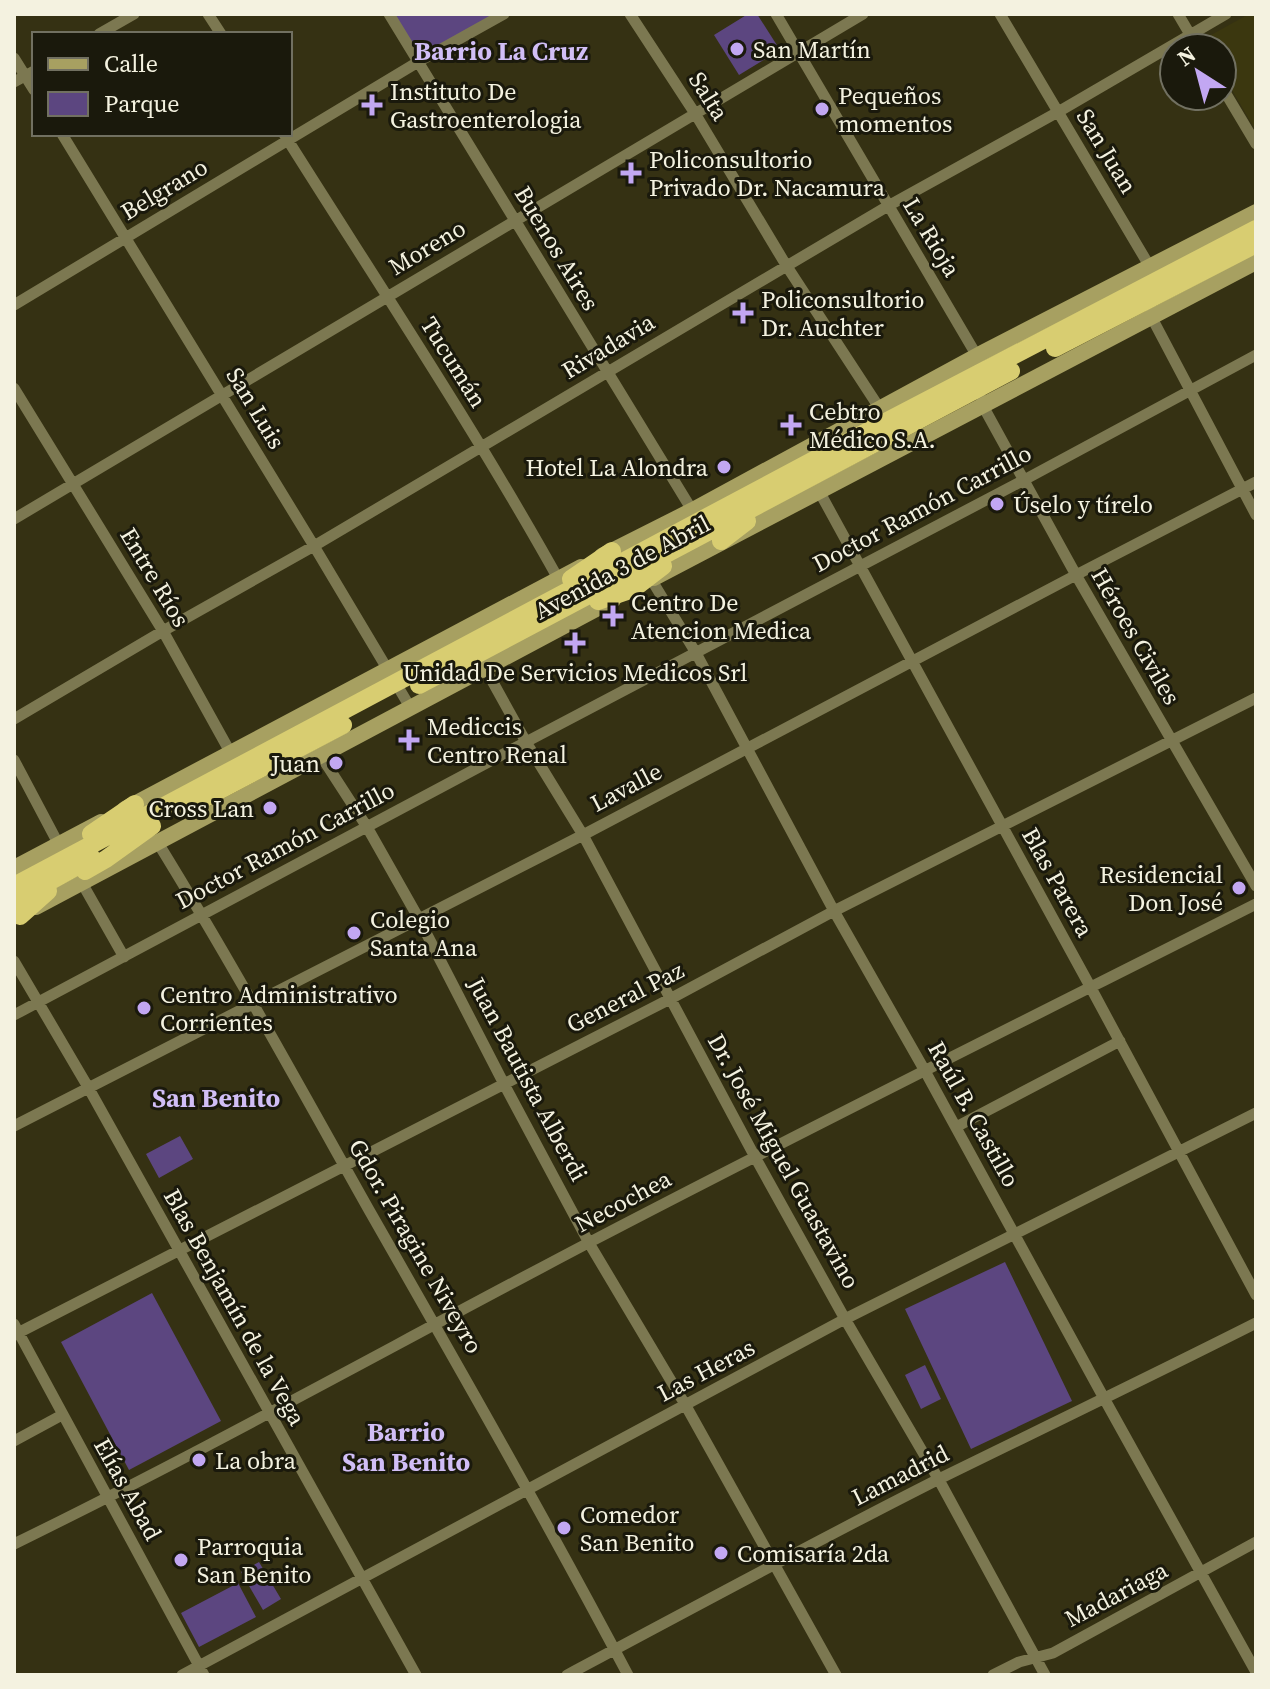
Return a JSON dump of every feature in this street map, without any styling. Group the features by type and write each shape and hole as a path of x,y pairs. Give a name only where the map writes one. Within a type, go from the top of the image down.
{"highway":[{"name":"Avenida 3 de Abril","path":"1150,293 1256,229"},
{"name":"Avenida 3 de Abril","path":"840,454 1150,293 1256,244"},
{"path":"474,657 569,598 592,603 633,589 706,528 728,498 840,454"},
{"path":"706,528 744,523 789,498 840,454"},
{"name":"Avenida 3 de Abril","path":"569,598 706,528"},
{"path":"474,657 569,598 612,551"},
{"name":"Avenida 3 de Abril","path":"14,883 242,772 399,688 474,657"},
{"name":"Avenida 3 de Abril","path":"16,912 155,834 242,772"},
{"path":"14,883 135,804"}],"main road":[{"name":"Avenida 3 de Abril","path":"633,589 651,579 706,528 1150,293 1256,212"},
{"name":"Avenida 3 de Abril","path":"1150,293 1256,262"},
{"name":"Avenida 3 de Abril","path":"612,551 706,528 819,491 891,428"},
{"name":"Avenida 3 de Abril","path":"14,868 135,804 242,772 321,756 399,688 569,598"},
{"name":"Avenida 3 de Abril","path":"16,912 82,883 155,834"}],"street":[{"path":"102,32 134,14"},
{"path":"208,14 220,32"},
{"name":"Buenos Aires","path":"389,14 706,528"},
{"name":"Belgrano","path":"292,134 504,14"},
{"name":"Salta","path":"630,14 891,428"},
{"name":"La Rioja","path":"776,14 888,206 980,381"},
{"name":"Moreno","path":"14,519 863,14"},
{"name":"San Juan","path":"1000,14 1058,112 1150,293 1189,390 1256,515"},
{"path":"1178,14 1189,32"},
{"name":"Rivadavia","path":"1194,32 1226,14"},
{"name":"Rivadavia","path":"14,719 314,546 786,265 1158,53"},
{"path":"14,58 30,73 14,82"},
{"path":"1237,112 1256,144"},
{"name":"San Luis","path":"63,136 399,688"},
{"name":"Belgrano","path":"14,305 286,137"},
{"name":"Tucumán","path":"286,137 480,447 569,598"},
{"name":"Doctor Ramón Carrillo","path":"14,1015 1256,355"},
{"name":"Héroes Civiles","path":"980,381 1024,480 1256,886"},
{"name":"Entre Ríos","path":"14,388 163,631 242,772"},
{"name":"Lavalle","path":"14,1126 583,835 1256,482"},
{"name":"Blas Parera","path":"819,491 1256,1295"},
{"name":"Raúl B. Castillo","path":"651,579 696,653 834,911 1016,1234 1256,1672"},
{"name":"Dr. José Miguel Guastavino","path":"474,657 583,835 755,1157 939,1480 1045,1675"},
{"name":"General Paz","path":"16,1330 179,1250 670,999 834,911 1256,698"},
{"name":"Juan Bautista Alberdi","path":"321,756 367,827 419,919 589,1243 686,1406 836,1675"},
{"path":"14,760 59,845"},
{"name":"Gdor. Piragine Niveyro","path":"155,834 528,1489 628,1675"},
{"path":"82,883 124,957"},
{"name":"Necochea","path":"14,1544 269,1414 755,1157 1256,904"},
{"name":"Blas Benjamín de la Vega","path":"14,961 88,1087 416,1675"},
{"path":"956,1127 1120,1041"},
{"name":"Las Heras","path":"182,1675 201,1670 362,1579 845,1319 1256,1113"},
{"name":"Lamadrid","path":"567,1675 774,1564 1256,1323"},
{"name":"Elías Abad","path":"16,1330 201,1670"},
{"path":"14,1441 62,1415"},
{"name":"Madariaga","path":"993,1675 1019,1662 1053,1653 1256,1542"}],"shaded area":[{"path":"1249,14 1256,14 1256,131 1238,100 1238,32 1216,32"}],"green space":[{"path":"392,14 499,14 429,55 414,51"},
{"path":"748,14 757,14 780,50 739,75 714,35"},
{"path":"180,1136 193,1159 159,1178 146,1154"},
{"path":"1005,1262 1072,1401 971,1449 905,1309"},
{"path":"152,1293 221,1421 129,1470 61,1342"},
{"path":"925,1365 941,1399 921,1409 905,1375"},
{"path":"259,1562 281,1599 263,1610 241,1572"},
{"path":"238,1583 256,1617 199,1647 181,1613"}],"place":[{"name":"San Martín","path":"737,49"},
{"name":"Instituto De Gastroenterologia","path":"372,105"},
{"name":"Pequeños momentos","path":"822,109"},
{"name":"Policonsultorio Privado Dr. Nacamura","path":"631,173"},
{"name":"Policonsultorio Dr. Auchter","path":"743,313"},
{"name":"Cebtro Médico S.A.","path":"791,425"},
{"name":"Hotel La Alondra","path":"724,467"},
{"name":"Úselo y tírelo","path":"997,504"},
{"name":"Centro De Atencion Medica","path":"613,616"},
{"name":"Unidad De Servicios Medicos Srl","path":"575,643"},
{"name":"Mediccis Centro Renal","path":"409,740"},
{"name":"Juan","path":"336,763"},
{"name":"Cross Lan","path":"270,808"},
{"name":"Residencial Don José","path":"1239,888"},
{"name":"Colegio Santa Ana","path":"354,933"},
{"name":"Centro Administrativo Corrientes","path":"144,1008"},
{"name":"La obra","path":"199,1460"},
{"name":"Comedor San Benito","path":"564,1528"},
{"name":"Comisaría 2da","path":"721,1553"},
{"name":"Parroquia San Benito","path":"181,1560"}],"district":[{"name":"Barrio La Cruz","path":"501,51"},
{"name":"San Benito","path":"216,1098"},
{"name":"Barrio San Benito","path":"406,1447"}]}
